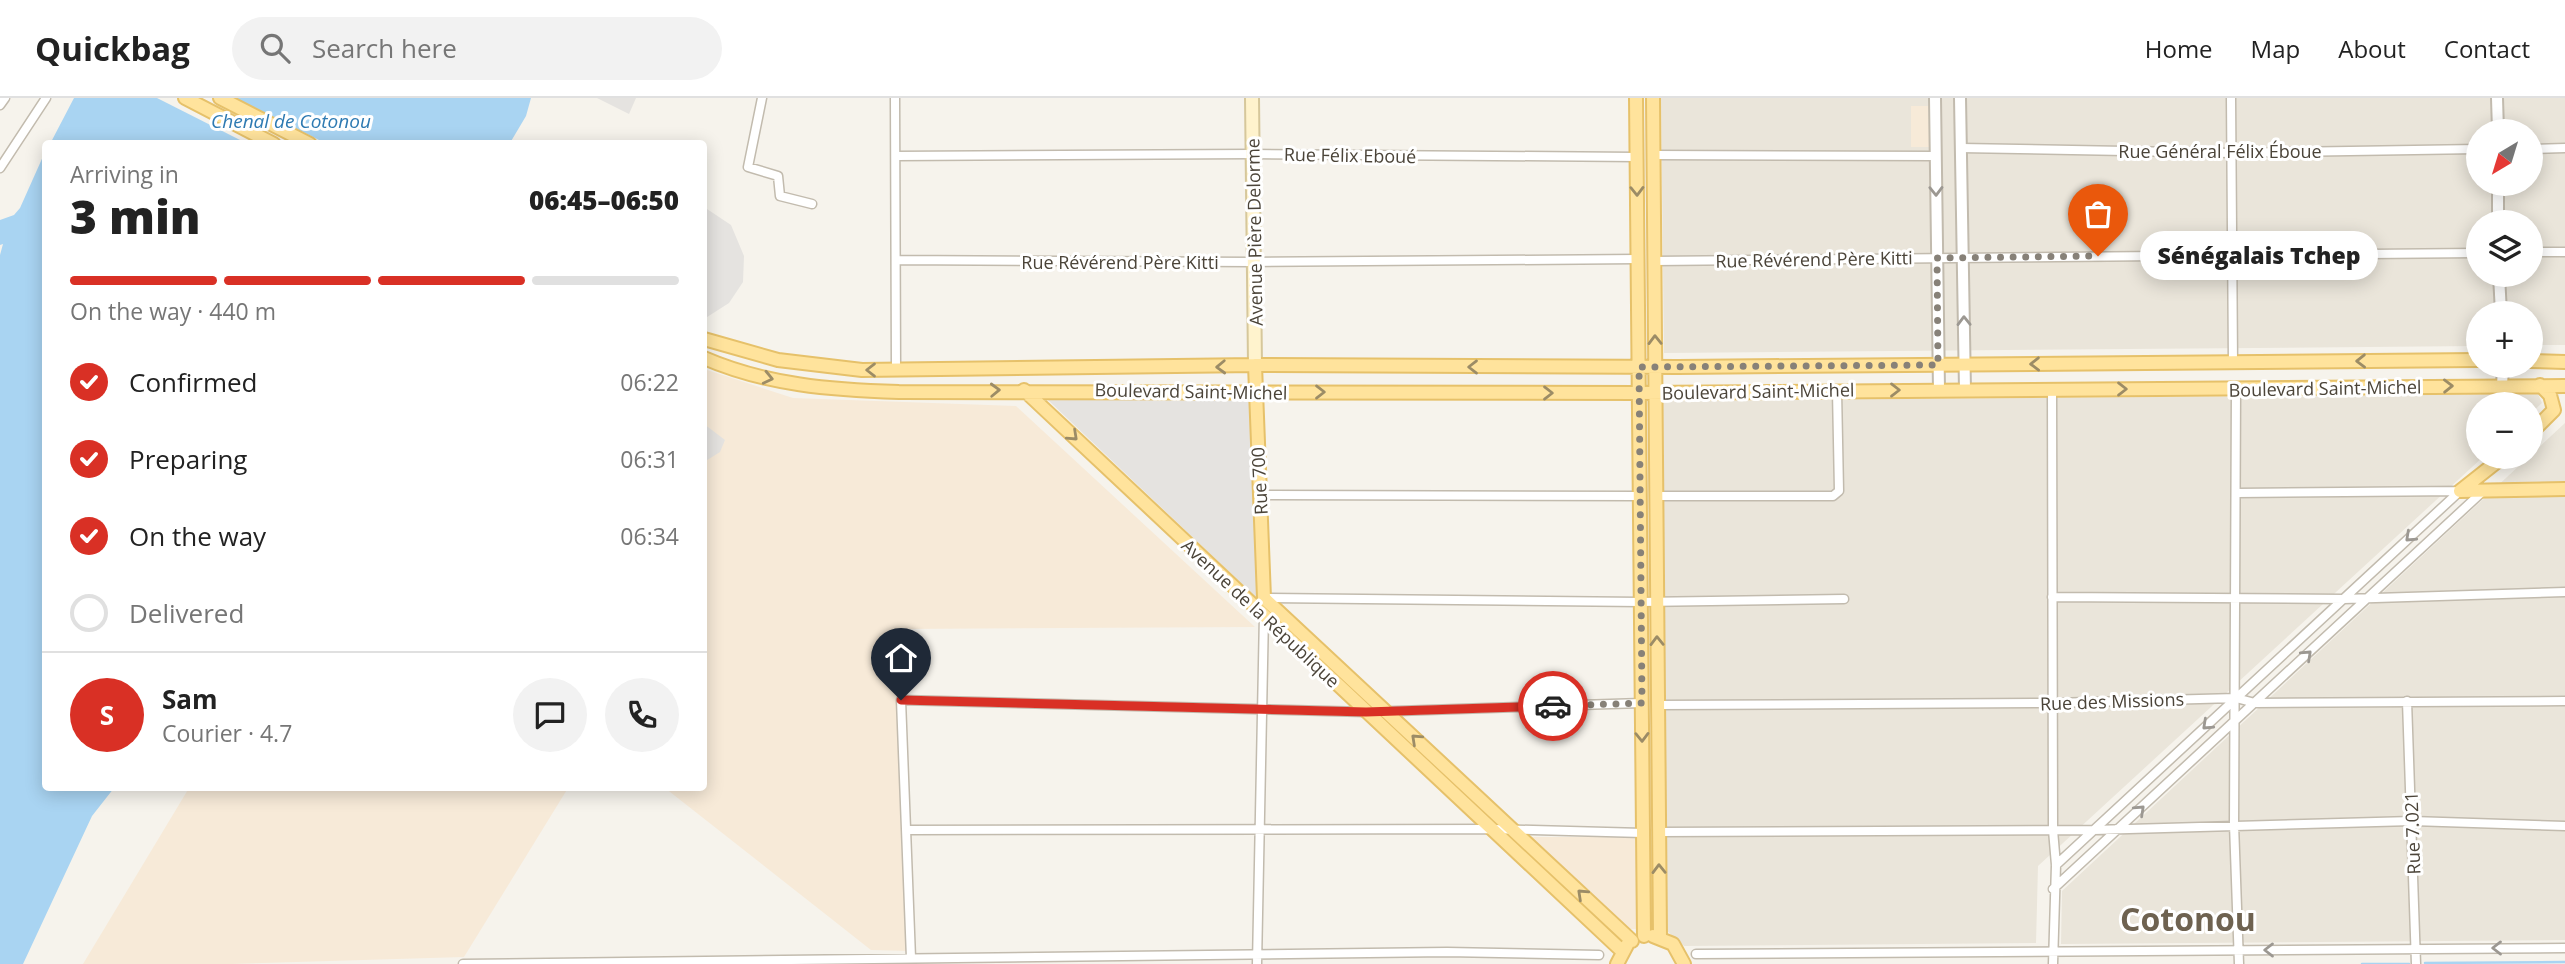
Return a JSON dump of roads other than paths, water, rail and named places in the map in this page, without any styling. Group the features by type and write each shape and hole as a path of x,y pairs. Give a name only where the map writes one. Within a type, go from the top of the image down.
{"main road":[{"path":"185,98 266,140"},
{"path":"220,98 302,140"},
{"name":"Avenue Pière Delorme","path":"1252,98 1255,365"},
{"path":"1620,958 1638,939 1643,833 1636,98"},
{"path":"1653,98 1660,937"},
{"name":"Boulevard Saint-Michel","path":"707,340 778,360 851,369 896,370 1255,365 1655,368 2466,360"},
{"name":"Boulevard Saint-Michel","path":"707,359 739,371 816,389 1639,393 2565,386"},
{"path":"2543,362 2565,362"},
{"path":"2547,362 2565,371"},
{"name":"Rue 700","path":"1255,365 1264,598"},
{"path":"2540,385 2550,395 2554,410 2543,421"},
{"name":"Avenue de la République","path":"1024,390 1492,829 1620,958"},
{"path":"2460,491 2488,469"},
{"path":"2481,493 2494,469"},
{"path":"2460,491 2481,493 2565,489"},
{"name":"Avenue de la République","path":"1264,598 1513,830 1638,939"},
{"path":"1638,939 1660,937 1676,946 1684,964"}],"street":[{"path":"0,105 5,98"},
{"path":"0,168 46,98"},
{"path":"762,98 748,167 778,176 780,196 812,204"},
{"path":"895,98 896,370"},
{"path":"1935,98 1938,390"},
{"path":"1960,98 1965,390"},
{"path":"2231,98 2233,363"},
{"path":"2497,98 2498,119"},
{"name":"Rue Général Félix Éboue","path":"1961,148 2232,153 2466,149"},
{"path":"2543,149 2565,149"},
{"name":"Rue Félix Eboué","path":"896,156 1253,154 1637,157"},
{"path":"1653,155 1935,156"},
{"path":"2543,252 2565,252"},
{"name":"Rue Révérend Père Kitti","path":"1654,261 2466,253"},
{"name":"Rue Révérend Père Kitti","path":"896,260 1253,262 1638,259"},
{"path":"2502,378 2502,386"},
{"path":"2052,389 2053,830 2056,865 2053,889 2053,964"},
{"path":"2236,389 2234,824 2239,964"},
{"path":"1656,496 1833,496 1839,491 1837,391"},
{"path":"2237,493 2460,491"},
{"path":"2056,865 2460,491"},
{"path":"2053,889 2481,493"},
{"path":"1260,495 1640,496"},
{"path":"2052,597 2344,599 2565,592"},
{"path":"1257,959 1264,598 1641,602 1844,599"},
{"name":"Rue des Missions","path":"1658,705 2053,704 2236,698 2255,704 2565,701"},
{"path":"911,958 901,700 1366,712 1642,703"},
{"name":"Rue 7.021","path":"2407,702 2416,964"},
{"path":"1659,832 2118,830 2234,824 2412,821 2565,826"},
{"path":"907,830 1492,829 1643,833"},
{"path":"1696,954 2565,948"},
{"path":"463,964 911,958 1257,959 1447,952 1599,955"}],"water":[{"name":"Chenal de Cotonou","path":"74,98 531,98 526,116 512,140 52,140"},
{"path":"42,159 42,791 112,791 92,816 23,964 0,964 0,255 3,244 0,245 0,220 14,215 20,208"}],"waterway":[{"path":"2425,963 2565,962"},
{"path":"2362,964 2409,964"}],"place":[{"name":"Sénégalais Tchep","path":"2098,256"}],"district":[{"name":"Cotonou","path":"2188,918"}]}
